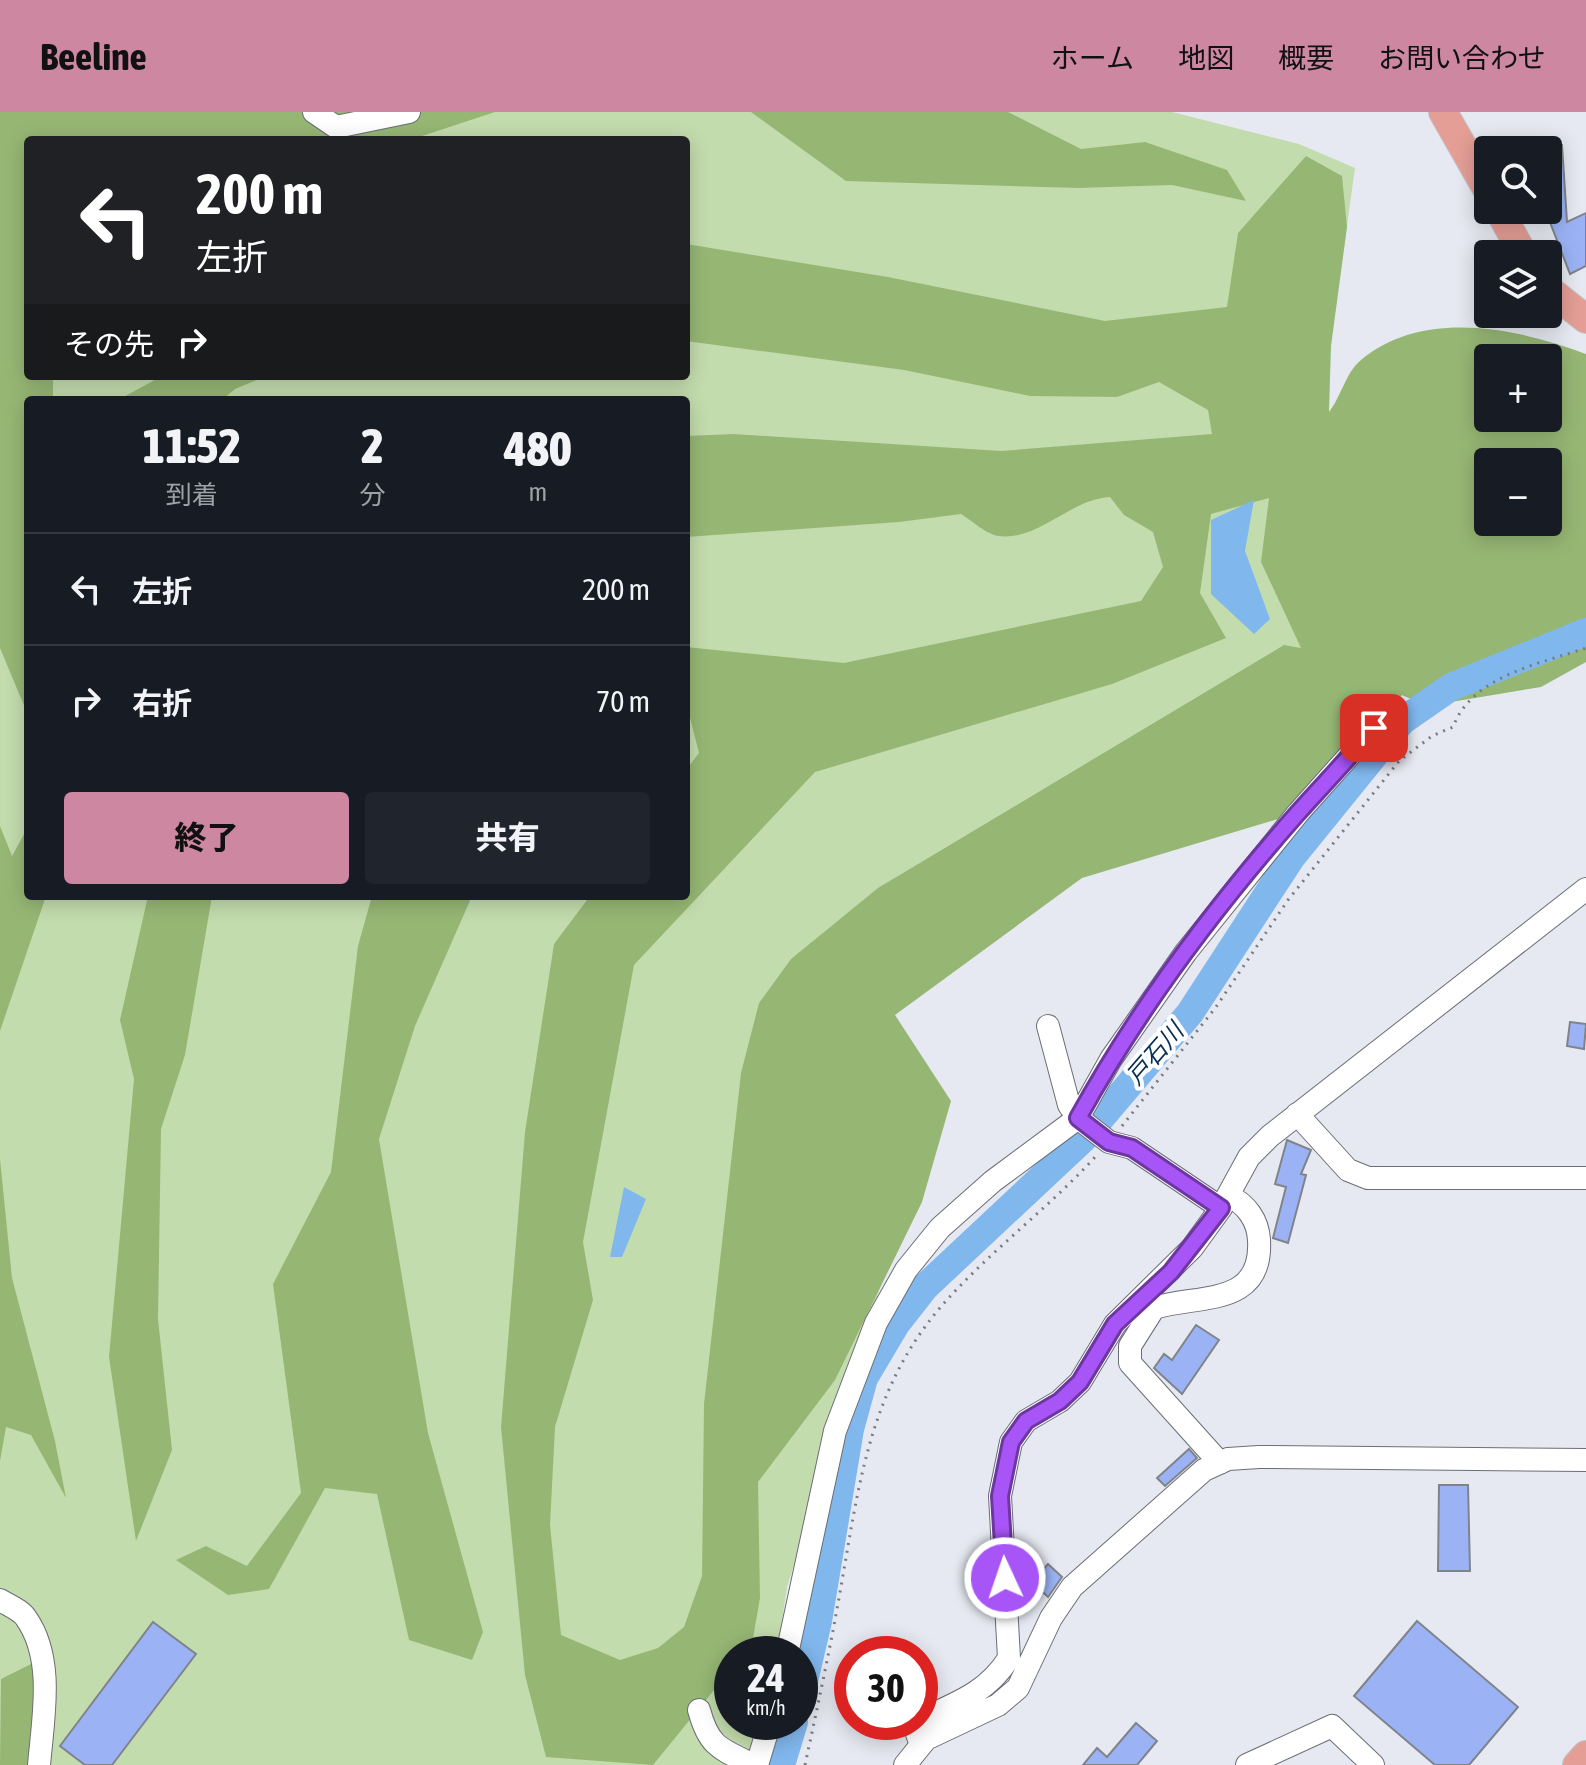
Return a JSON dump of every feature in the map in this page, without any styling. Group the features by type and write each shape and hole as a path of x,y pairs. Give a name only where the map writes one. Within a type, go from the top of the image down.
{"main road":[{"path":"1443,112 1474,166"},
{"path":"1562,300 1586,319"},
{"path":"1577,1765 1586,1755"}],"street":[{"path":"314,112 336,127 409,112"},
{"path":"791,1636 835,1431 876,1323 906,1270 940,1228 993,1181 1078,1118 1111,1059 1186,952 1279,836 1374,728"},
{"path":"921,1745 917,1734 922,1719 976,1695 997,1678 1009,1658 1000,1496 1011,1442 1026,1421 1060,1401 1080,1382 1115,1324 1171,1272 1225,1202 1249,1157 1297,1114 1586,889"},
{"path":"1048,1026 1069,1105 1078,1118 1109,1142 1132,1148 1225,1202 1244,1203 1258,1231 1260,1255 1251,1276 1240,1289 1221,1297 1174,1302 1154,1308 1130,1346 1130,1363 1220,1463"},
{"path":"1297,1114 1348,1170 1368,1178 1586,1178"},
{"path":"905,1765 921,1745 948,1726 998,1705 1018,1688 1051,1618 1072,1587 1204,1470 1220,1463 1259,1457 1586,1460"},
{"path":"0,1600 25,1616 43,1658 45,1674 39,1765"},
{"path":"699,1710 706,1738 724,1751 756,1765 764,1740"},
{"path":"1247,1765 1332,1726 1373,1765"}],"path":[{"path":"805,1765 862,1471 880,1406 906,1357 939,1310 1061,1195 1109,1142 1216,1007 1288,900 1399,761 1432,736 1453,727 1459,710 1503,676 1586,648"}],"green space":[{"path":"0,112 1172,112 1299,144 1355,168 1326,378 1301,648 880,997 933,1116 787,1587 780,1636 714,1636 714,1740 758,1740 746,1765 0,1765"},
{"path":"0,112 495,112 422,136 24,136 24,380 53,380 53,396 24,396 24,705 0,648"},
{"path":"751,112 1008,112 1081,149 1145,142 1227,170 1246,201 1172,185 1078,188 846,181"},
{"path":"1306,156 1342,176 1347,227 1331,346 1329,412 1351,371 1361,360 1386,344 1413,333 1441,328 1471,328 1501,331 1555,344 1474,344 1474,432 1562,432 1562,346 1586,354 1586,662 1541,687 1427,706 1402,695 1298,813 1082,878 895,1015 951,1101 922,1202 835,1380 758,1482 760,1598 753,1636 714,1636 714,1690 653,1765 546,1757 525,1675 501,1427 525,1132 554,944 587,900 690,900 690,765 699,753 690,718 690,647 844,663 1141,601 1163,567 1153,532 1124,515 1110,497 1095,499 1014,536 989,533 961,514 899,522 690,537 690,436 734,434 1001,451 1212,434 1208,410 1159,382 1117,397 1030,396 904,370 690,342 690,245 888,277 1105,321 1227,307 1238,233","holes":["1269,498 1261,562 1301,648 1284,645 878,888 791,959 759,1003 741,1073 704,1404 702,1576 684,1627 658,1648 620,1660 561,1635 550,1525 555,1427 593,1300 583,1242 634,965 815,772 1112,684 1226,638 1200,593 1211,514"]},
{"path":"155,380 256,380 227,396 125,396"},
{"path":"0,826 12,856 24,834 24,900 45,900 0,1031"},
{"path":"147,900 211,900 185,1055 161,1129 158,1319 172,1450 136,1541 109,1357 134,1079 120,1020"},
{"path":"371,900 470,900 415,1026 379,1139 428,1433 483,1632 472,1660 409,1640 377,1494 325,1488 269,1589 228,1595 176,1560 206,1546 247,1566 301,1493 273,1284 331,1172 358,946"},
{"path":"0,1159 12,1278 55,1441 66,1498 31,1435 6,1427 0,1461"},
{"path":"43,1658 30,1765 0,1765 1,1679"}],"water":[{"path":"1254,500 1245,551 1270,619 1254,634 1211,594 1211,520"},
{"path":"624,1187 646,1199 622,1257 610,1257"}],"building":[{"path":"1562,145 1567,222 1586,213 1586,266 1570,274 1562,253 1562,240 1557,240 1551,224 1562,224"},
{"path":"1570,1022 1586,1024 1584,1049 1567,1046"},
{"path":"1287,1140 1311,1150 1301,1174 1306,1175 1288,1243 1273,1238 1286,1187 1275,1184"},
{"path":"1196,1325 1219,1340 1182,1394 1154,1368 1164,1354 1172,1360"},
{"path":"1189,1449 1197,1458 1165,1486 1157,1478"},
{"path":"1439,1485 1468,1485 1470,1571 1438,1571"},
{"path":"1048,1564 1062,1577 1048,1597 1032,1582"},
{"path":"1417,1621 1518,1707 1469,1765 1435,1765 1354,1696"},
{"path":"153,1622 196,1654 112,1765 85,1765 60,1746"},
{"path":"1136,1723 1157,1741 1137,1765 1083,1765 1097,1748 1107,1757"}],"waterway":[{"name":"戸石川","path":"814,1636 850,1429 864,1378 896,1324 925,1287 1083,1139 1190,1013 1291,858 1402,721 1451,687 1586,632"},
{"name":"戸石川","path":"781,1765 789,1740"}],"route":[{"path":"1005,1578 1000,1496 1011,1442 1026,1421 1060,1401 1080,1382 1115,1324 1136,1301 1171,1272 1221,1208 1132,1148 1109,1142 1078,1118 1111,1059 1186,952 1250,870 1374,728"}]}
